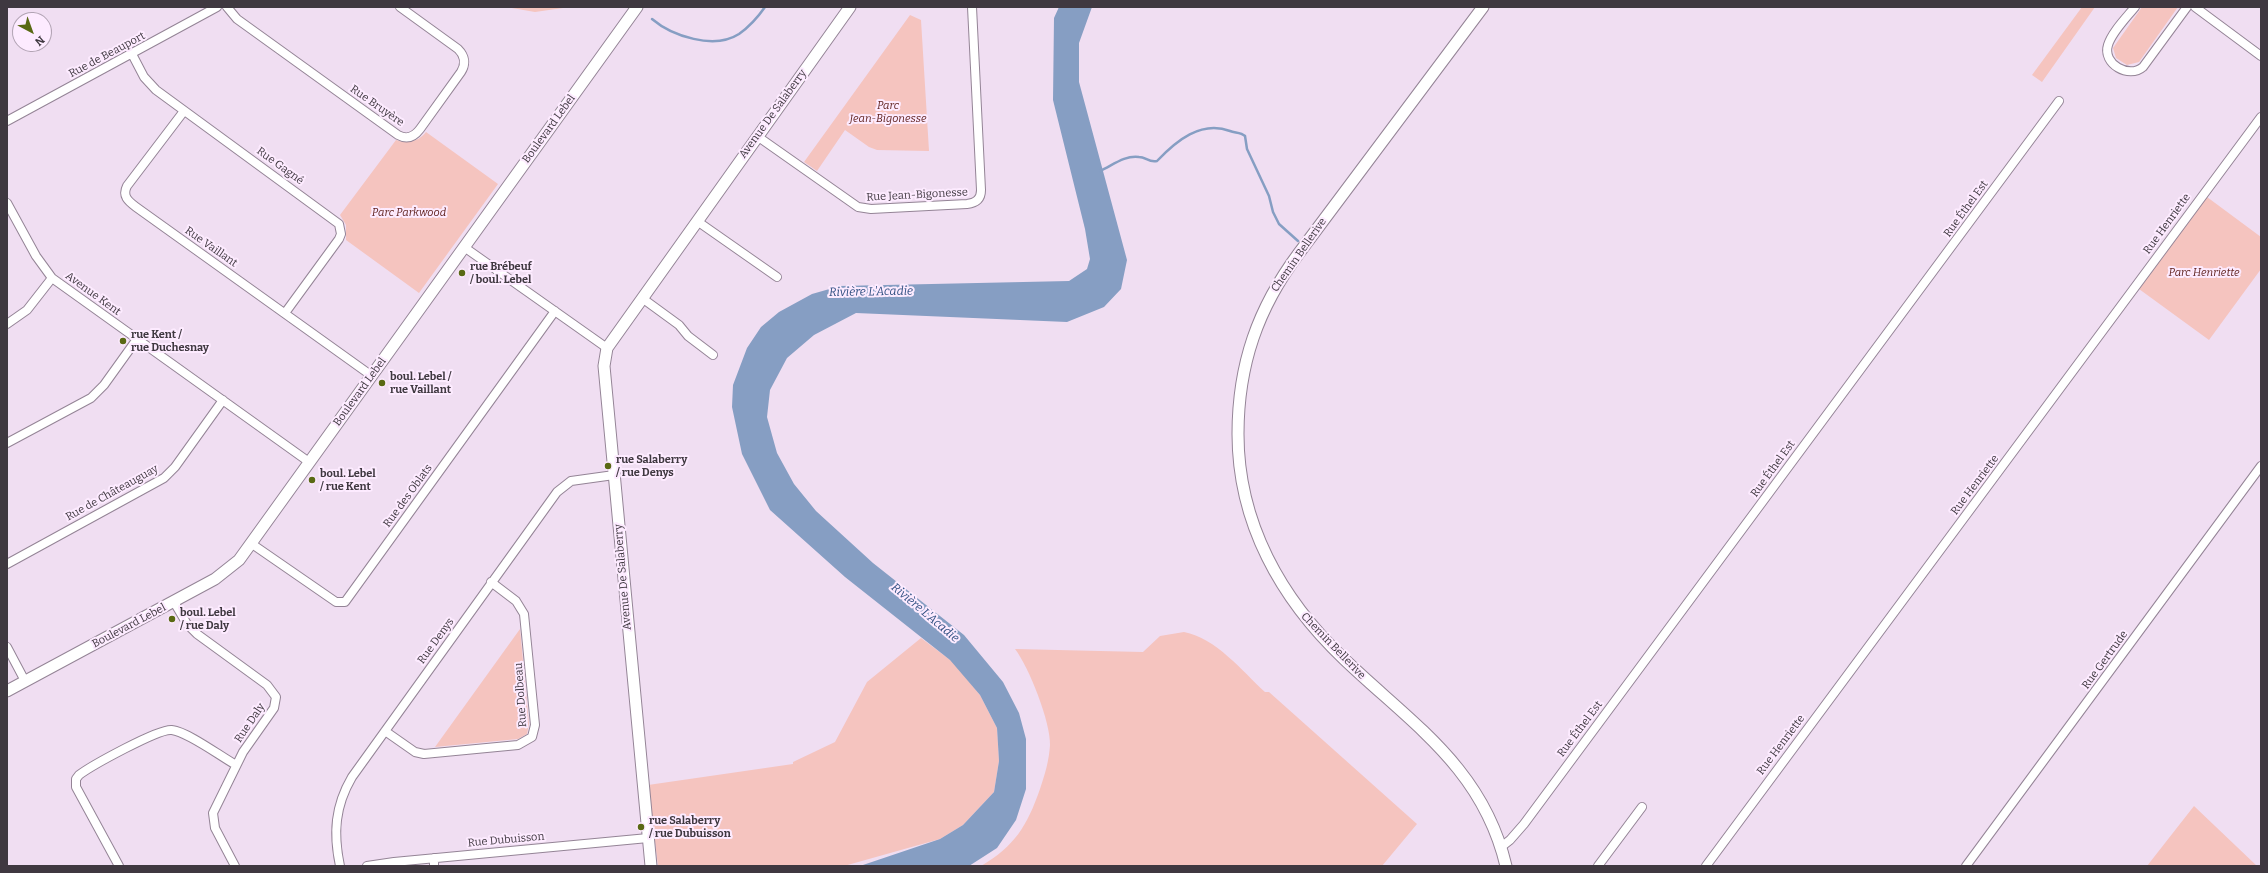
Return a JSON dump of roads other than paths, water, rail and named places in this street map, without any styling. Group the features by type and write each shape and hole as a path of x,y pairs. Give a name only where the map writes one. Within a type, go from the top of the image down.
{"street":[{"name":"Rue de Beauport","path":"7,121 217,7"},
{"name":"Rue Bruyère","path":"227,7 233,15 244,24 398,135 407,138 414,135 420,129 461,72 465,60 458,49 400,7"},
{"name":"Boulevard Lebel","path":"7,691 227,572 252,544 637,7"},
{"name":"Avenue De Salaberry","path":"651,866 604,366 607,348 850,7"},
{"name":"Rue Jean-Bigonesse","path":"757,136 858,207 876,209 967,204 976,202 980,197 981,190 972,7"},
{"name":"Chemin Bellerive","path":"1482,7 1299,252 1272,293 1255,331 1246,362 1240,402 1238,440 1242,481 1250,518 1267,560 1282,587 1303,615 1329,644 1450,756 1482,804 1501,846 1506,866"},
{"path":"2135,7 2110,41 2107,49 2111,61 2122,70 2130,72 2137,71 2143,66 2187,7"},
{"path":"2195,7 2261,56"},
{"name":"Rue Gagné","path":"132,54 152,86 339,224 341,234 339,239 285,313"},
{"name":"Rue Éthel Est","path":"1501,846 1510,840 1524,824 2059,101"},
{"name":"Rue Vaillant","path":"184,111 127,186 124,192 126,198 136,207 372,376"},
{"name":"Rue Henriette","path":"1706,866 2261,116"},
{"name":"Avenue Kent","path":"7,203 36,256 52,278 310,462"},
{"path":"697,221 776,277"},
{"path":"464,247 607,348"},
{"path":"7,324 27,310 52,278"},
{"path":"642,298 679,325 688,336 713,356"},
{"name":"Rue des Oblats","path":"252,544 336,602 346,602 554,311"},
{"path":"7,444 90,398 104,385 137,339"},
{"name":"Rue de Châteauguay","path":"7,564 164,478 175,467 223,400"},
{"name":"Rue Gertrude","path":"1966,866 2261,466"},
{"name":"Rue Denys","path":"340,866 335,832 340,800 352,777 491,582 564,485 576,480 614,475"},
{"name":"Rue Dolbeau","path":"385,731 415,752 424,754 518,746 532,737 535,725 525,618 519,604 491,582"},
{"name":"Rue Daly","path":"174,602 193,631 267,685 275,694 276,700 274,708 236,765 216,804 213,816 217,832 235,866"},
{"path":"7,647 25,681"},
{"path":"118,866 76,787 76,779 79,775 154,734 168,729 183,733 236,765"},
{"path":"1598,866 1642,807"},
{"name":"Rue Dubuisson","path":"367,866 434,862 648,838"}],"water":[{"name":"Rivière L'Acadie","path":"1059,7 1092,7 1079,43 1079,82 1127,260 1121,289 1104,307 1067,322 856,313 814,335 787,358 770,390 767,417 777,453 794,484 816,511 873,563 964,635 1003,682 1019,713 1026,739 1026,789 1016,820 997,848 969,866 860,866 940,839 963,825 994,792 999,761 997,728 980,695 950,660 845,577 770,510 742,454 732,407 733,385 747,348 761,327 779,312 812,294 840,286 1069,281 1087,269 1090,259 1085,229 1053,100 1054,18"}],"waterway":[{"path":"652,19 671,31 682,35 694,39 718,41 729,39 739,34 753,22 765,7"},
{"path":"1100,171 1119,161 1134,157 1157,161 1172,146 1199,130 1219,128 1242,134 1245,136 1247,149 1269,196 1273,212 1279,224 1298,241"}],"place":[{"name":"rue Brébeuf / boul. Lebel","path":"462,273"},
{"name":"rue Kent / rue Duchesnay","path":"123,341"},
{"name":"boul. Lebel / rue Vaillant","path":"382,383"},
{"name":"rue Salaberry / rue Denys","path":"608,466"},
{"name":"boul. Lebel / rue Kent","path":"312,480"},
{"name":"boul. Lebel / rue Daly","path":"172,619"},
{"name":"rue Salaberry / rue Dubuisson","path":"641,827"}],"park label":[{"name":"Parc Jean-Bigonesse","path":"888,112"},
{"name":"Parc Parkwood","path":"409,213"},
{"name":"Parc Henriette","path":"2204,273"}]}
